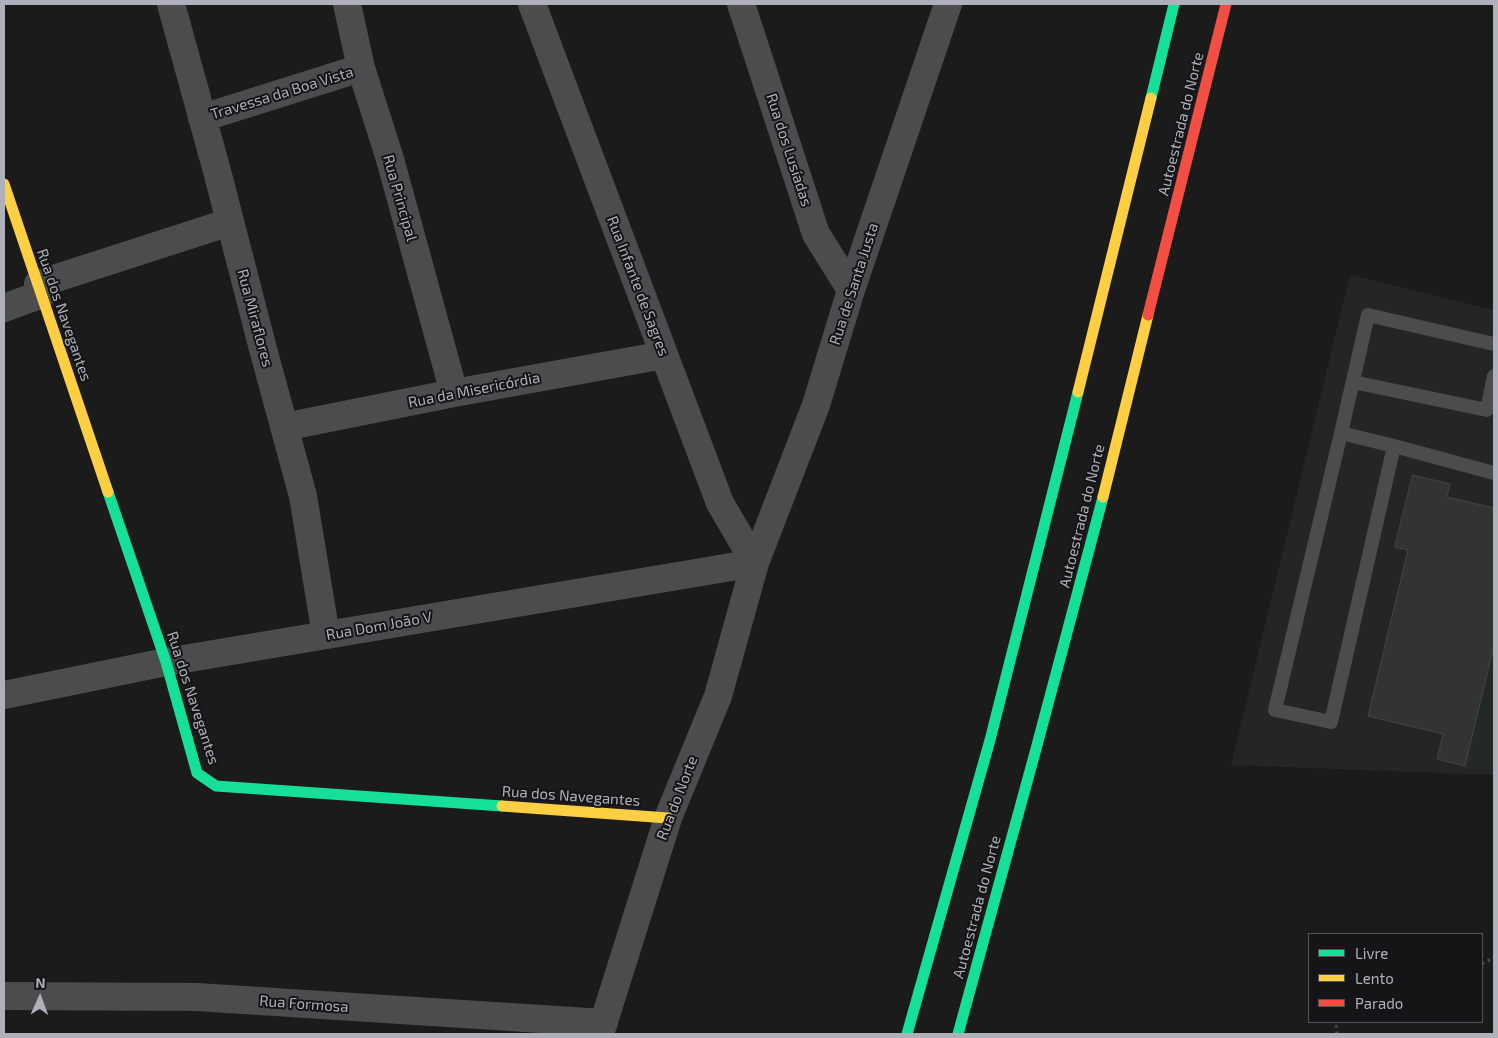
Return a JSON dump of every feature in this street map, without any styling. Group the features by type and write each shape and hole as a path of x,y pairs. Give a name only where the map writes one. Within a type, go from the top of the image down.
{"main road":[{"path":"907,1034 990,740 1174,4"},
{"name":"Autoestrada do Norte","path":"958,1034 1096,523 1226,4"},
{"name":"Rua dos Navegantes","path":"4,184 166,662 197,773 216,786 668,818"}],"street":[{"name":"Rua Miraflores","path":"171,4 303,496 326,635"},
{"name":"Rua Principal","path":"346,4 361,68 390,159 454,393"},
{"name":"Rua Infante de Sagres","path":"532,4 720,503 755,563"},
{"name":"Rua dos Lusíadas","path":"741,4 816,234 851,290"},
{"name":"Rua de Santa Justa","path":"755,563 816,405 851,290 948,4"},
{"name":"Travessa da Boa Vista","path":"202,118 361,68"},
{"path":"4,308 40,289 230,222"},
{"name":"Rua da Misericórdia","path":"284,427 454,393 664,355"},
{"name":"Rua Dom João V","path":"4,695 166,662 755,563"},
{"name":"Rua do Norte","path":"602,1029 668,818 718,696 755,563"},
{"name":"Rua Formosa","path":"4,996 197,997 602,1029"}],"lane":[{"path":"1394,446 1331,722 1274,710 1342,433 1368,316 1494,344"},
{"path":"1352,382 1487,410 1494,376"},
{"path":"1342,433 1494,473"},
{"path":"1473,467 1494,465"}],"path":[{"path":"1483,963 1494,957"}],"shaded area":[{"path":"1350,275 1494,310 1494,775 1231,765"},
{"path":"1490,662 1494,663 1494,769 1465,768"}],"building":[{"path":"1413,475 1450,484 1447,497 1494,508 1494,645 1465,766 1437,759 1443,734 1368,716 1408,550 1395,547"}],"traffic: fast":[{"path":"1151,98 1174,4"},
{"path":"907,1034 990,740 1078,392"},
{"path":"108,492 166,662 197,773 216,786 502,806"},
{"path":"958,1034 1103,497"}],"traffic: slow":[{"path":"1078,392 1151,98"},
{"path":"4,184 108,492"},
{"path":"1103,497 1148,315"},
{"path":"502,806 668,818"}],"traffic: jam":[{"path":"1148,315 1226,4"}]}
